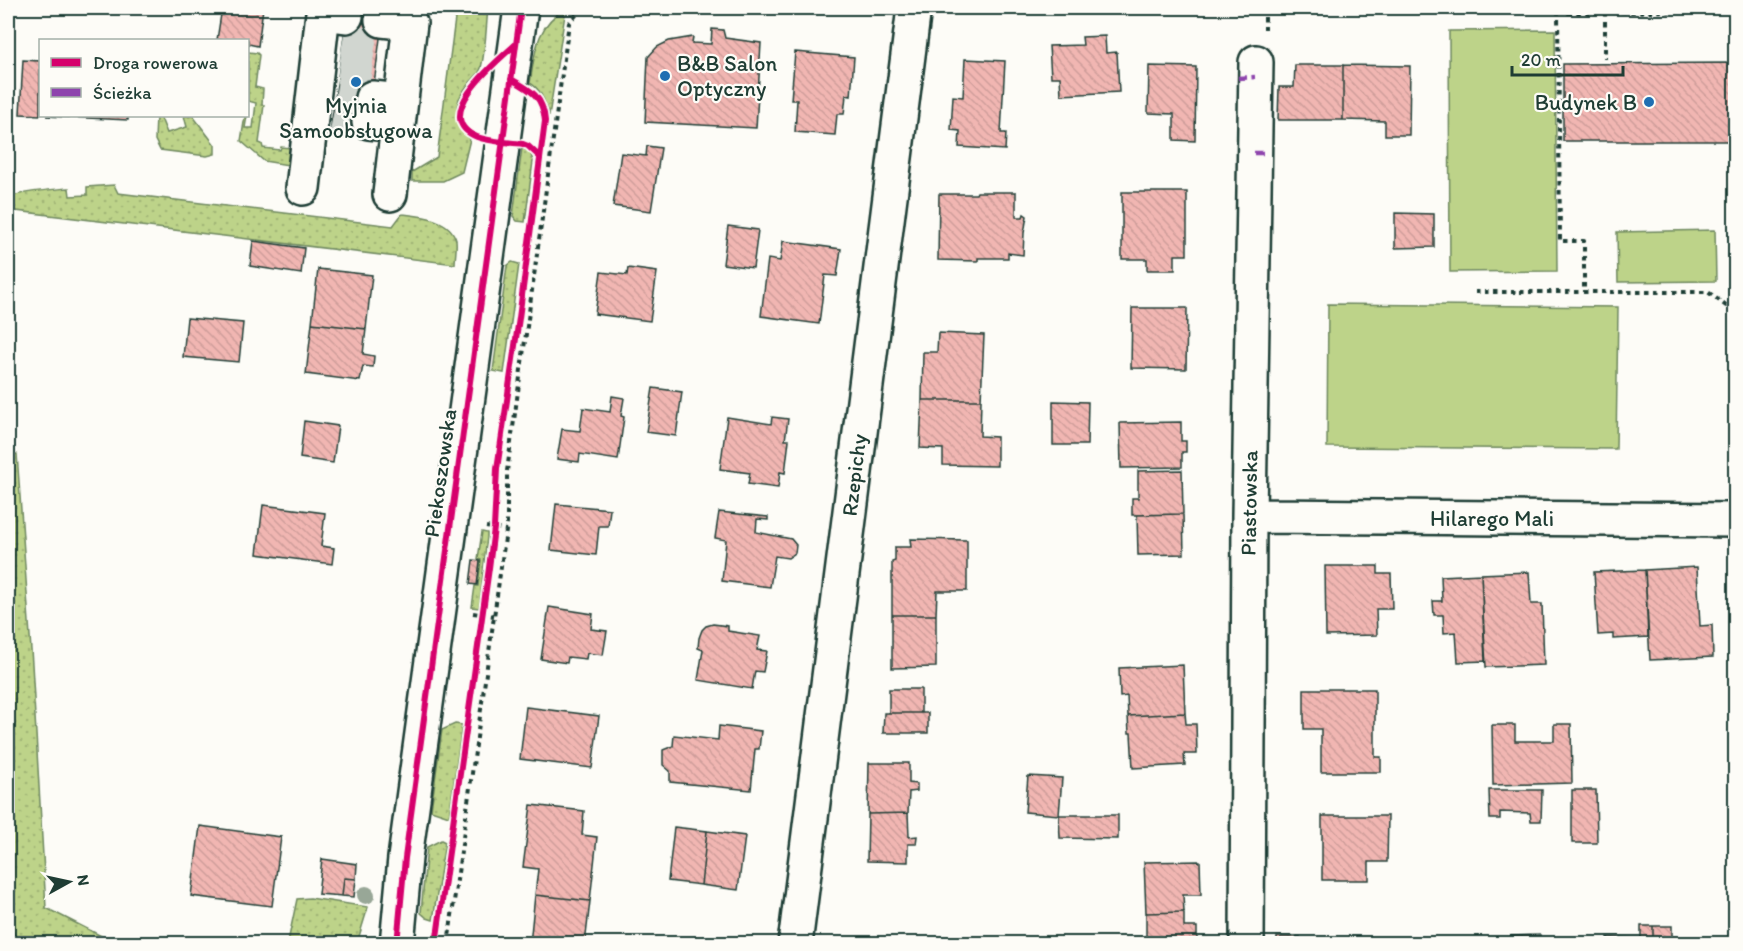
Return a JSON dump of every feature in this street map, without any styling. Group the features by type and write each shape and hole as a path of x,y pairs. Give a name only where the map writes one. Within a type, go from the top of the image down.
{"street":[{"name":"Piekoszowska","path":"397,944 405,858 521,8"},
{"name":"Rzepichy","path":"795,944 914,8"},
{"name":"Piastowska","path":"1247,944 1249,516 1256,62"},
{"path":"303,188 329,70"},
{"path":"387,79 390,194"},
{"name":"Hilarego Mali","path":"1249,516 1736,520"}],"path":[{"path":"448,944 506,530 507,471 552,142 569,23 579,12 579,8"},
{"path":"1265,8 1265,24"},
{"path":"1550,8 1569,13 1736,10"},
{"path":"1558,9 1560,241 1584,241 1584,292"},
{"path":"1605,12 1605,59"},
{"path":"1475,292 1708,291 1726,306 1736,306"},
{"path":"493,538 491,528 494,516"},
{"path":"491,528 506,530"},
{"path":"481,625 480,614 484,602"},
{"path":"480,614 494,616"}],"green space":[{"path":"438,8 488,8 484,53 480,71 462,93 457,106 457,120 470,139 462,172 443,181 412,181 412,172 437,157 456,11"},
{"path":"566,8 549,116 542,96 530,83 536,50 543,31 556,15"},
{"path":"1555,30 1557,271 1450,272 1449,31"},
{"path":"249,52 259,55 255,87 263,89 262,105 264,105 259,143 263,148 280,150 281,147 292,148 288,165 264,161 241,141 245,117 247,117 245,128 253,128 256,103 249,101"},
{"path":"156,117 160,117 167,133 187,127 184,117 194,117 215,145 215,154 207,156 160,150 155,140"},
{"path":"522,148 530,152 533,161 525,222 517,221 513,216"},
{"path":"114,185 118,193 393,226 402,214 434,219 448,227 453,233 456,240 455,264 8,210 8,197 16,195 69,188 70,196 87,195 87,187"},
{"path":"1715,230 1716,281 1618,282 1617,232"},
{"path":"512,262 519,264 504,373 493,371 507,266"},
{"path":"1328,304 1618,307 1616,449 1327,447"},
{"path":"17,454 46,908 115,943 18,943 8,917 8,455"},
{"path":"482,532 487,533 487,537 479,608 472,607 475,586 478,586 481,560 478,559"},
{"path":"455,724 462,725 449,816 431,810 442,730"},
{"path":"441,840 445,842 433,920 421,913 427,847"},
{"path":"310,898 368,907 357,943 286,943 297,899"}],"building":[{"path":"222,8 263,8 258,46 249,44 249,39 217,39"},
{"name":"Myjnia Samoobsługowa","path":"348,8 384,8 367,137 330,132"},
{"path":"712,29 723,30 725,38 761,43 756,128 645,122 648,57 657,47 669,41 693,37 692,43 711,44"},
{"path":"1105,36 1106,53 1117,52 1119,92 1061,95 1060,77 1051,77 1049,46 1083,45 1082,37"},
{"path":"795,52 854,57 851,96 846,95 844,114 837,114 835,135 795,132 797,100 791,100"},
{"path":"965,59 1005,61 1001,133 1006,133 1005,150 959,147 960,131 951,130 953,96 963,97"},
{"path":"23,60 39,61 39,115 20,114"},
{"name":"Budynek B","path":"1736,63 1736,141 1563,141 1563,64"},
{"path":"1295,65 1343,65 1343,120 1278,120 1279,87 1294,87"},
{"path":"1343,65 1410,66 1409,135 1385,135 1385,121 1343,120"},
{"path":"1149,66 1196,67 1195,141 1174,140 1174,114 1148,113"},
{"path":"66,117 128,117 128,120"},
{"path":"647,146 661,148 651,211 613,206 621,153 646,156"},
{"path":"977,192 1016,192 1016,217 1023,217 1024,214 1027,216 1023,255 1008,253 1008,258 978,258 978,261 938,260 939,194 976,194"},
{"path":"1122,192 1187,192 1187,255 1175,255 1175,270 1147,270 1147,259 1122,259"},
{"path":"1395,213 1434,214 1434,247 1395,248"},
{"path":"728,226 758,230 753,268 723,264"},
{"path":"253,241 304,248 301,274 250,266"},
{"path":"783,241 841,249 837,276 825,275 819,324 761,316 768,259 780,261"},
{"path":"628,268 657,272 650,321 595,314 601,272 627,275"},
{"path":"318,269 372,275 366,329 312,323"},
{"path":"1132,308 1187,308 1186,369 1131,368"},
{"path":"187,318 243,323 239,362 183,357"},
{"path":"312,323 366,329 363,354 374,356 373,367 363,366 360,381 306,374"},
{"path":"938,333 984,335 981,400 922,400 923,352 937,352"},
{"path":"653,388 682,392 676,436 646,432"},
{"path":"612,396 624,398 621,416 624,417 618,460 580,454 579,462 557,459 562,429 580,431 583,408 610,412"},
{"path":"922,400 981,400 980,436 997,437 997,466 943,465 943,449 920,448"},
{"path":"1053,401 1088,402 1087,445 1053,445"},
{"path":"727,417 771,424 772,417 788,419 785,440 789,440 785,473 780,472 778,488 748,484 750,473 720,469"},
{"path":"304,421 338,426 333,463 300,458"},
{"path":"1181,422 1181,441 1186,441 1186,452 1182,452 1182,467 1121,468 1120,423"},
{"path":"1182,470 1183,514 1132,515 1132,498 1138,498 1138,471"},
{"path":"556,504 610,509 608,526 599,526 596,555 551,550"},
{"path":"263,505 325,513 321,546 334,548 332,564 257,554"},
{"path":"719,512 768,517 768,520 757,519 756,532 791,539 796,545 795,553 788,558 775,556 770,587 722,581 726,540 715,538"},
{"path":"1183,514 1184,554 1138,555 1137,515"},
{"path":"910,539 967,540 967,591 937,591 936,615 892,615 892,562 895,561 895,547 911,547"},
{"path":"473,560 480,561 477,585 470,584"},
{"path":"1325,566 1378,566 1378,574 1391,574 1392,609 1376,609 1377,635 1326,636"},
{"path":"1697,567 1700,626 1712,625 1713,657 1650,660 1645,570"},
{"path":"1645,570 1648,637 1613,639 1613,634 1598,635 1594,572"},
{"path":"1529,572 1531,604 1542,604 1544,665 1486,667 1481,574"},
{"path":"1481,574 1485,661 1458,662 1456,632 1444,633 1443,615 1434,615 1433,601 1442,601 1441,576"},
{"path":"549,607 593,614 591,629 607,631 603,655 587,653 586,659 568,657 567,663 541,659"},
{"path":"892,615 936,615 936,667 892,668"},
{"path":"713,624 728,626 728,631 760,636 757,650 767,651 763,672 755,671 752,689 698,680 703,650 698,648 699,638 706,626"},
{"path":"1183,665 1185,713 1128,716 1127,696 1120,697 1119,668"},
{"path":"889,689 921,689 921,713 889,713"},
{"path":"1304,689 1375,689 1375,757 1381,757 1381,772 1321,772 1321,729 1304,729"},
{"path":"526,707 599,716 592,768 520,759"},
{"path":"884,713 928,713 928,733 883,733"},
{"path":"1185,713 1186,724 1196,724 1197,754 1184,754 1185,765 1133,768 1128,716"},
{"path":"1554,724 1571,724 1572,783 1493,785 1492,725 1515,725 1515,741 1554,741"},
{"path":"719,726 761,731 759,749 755,749 751,790 670,782 670,771 663,765 663,750 673,746 674,735 718,740"},
{"path":"869,763 909,763 909,783 917,784 917,791 909,792 908,813 868,814"},
{"path":"1028,776 1062,778 1059,815 1025,812"},
{"path":"1489,790 1542,790 1541,821 1531,821 1530,813 1500,812 1500,819 1490,819"},
{"path":"1572,790 1596,790 1597,843 1572,843"},
{"path":"531,805 584,811 582,835 597,837 590,901 535,895 538,869 523,867"},
{"path":"908,813 909,837 917,836 916,844 908,844 908,862 867,861 868,814"},
{"path":"1059,815 1118,815 1118,839 1060,838"},
{"path":"1322,816 1388,816 1387,862 1369,862 1369,880 1322,880"},
{"path":"200,826 281,837 272,906 191,896"},
{"path":"674,827 707,831 701,885 668,881"},
{"path":"707,831 745,836 738,890 701,885"},
{"path":"322,859 357,864 356,879 344,878 342,896 318,894"},
{"path":"1200,861 1201,895 1183,895 1184,912 1146,913 1144,862"},
{"path":"344,878 356,879 354,897 342,896"},
{"path":"535,895 590,901 585,944 530,944"},
{"path":"1184,912 1184,927 1197,927 1197,944 1146,944 1146,913"},
{"path":"1641,926 1653,926 1653,944 1608,944 1608,937 1641,938"},
{"path":"1653,926 1672,926 1672,937 1705,937 1706,944 1653,944"},
{"path":"1540,935 1541,944 1512,944 1511,936"},
{"path":"1277,937 1300,937 1300,944 1277,944"}],"tunnel":[{"path":"343,40 379,46"},
{"path":"339,67 375,72"},
{"path":"336,92 372,98"},
{"path":"333,115 369,122"}],"marked path":[{"path":"1238,78 1255,77"},
{"path":"1254,153 1265,153"}],"cycle path":[{"path":"397,944 405,858 521,8"},
{"path":"516,44 495,62 471,89 463,103 460,116 464,128 477,137 523,144 540,157"},
{"path":"436,944 489,568 497,469 545,121 542,105 535,95 511,79"}],"place":[{"name":"B&B Salon Optyczny","path":"665,76"},
{"name":"Myjnia Samoobsługowa","path":"356,82"},
{"name":"Budynek B","path":"1649,102"}]}
